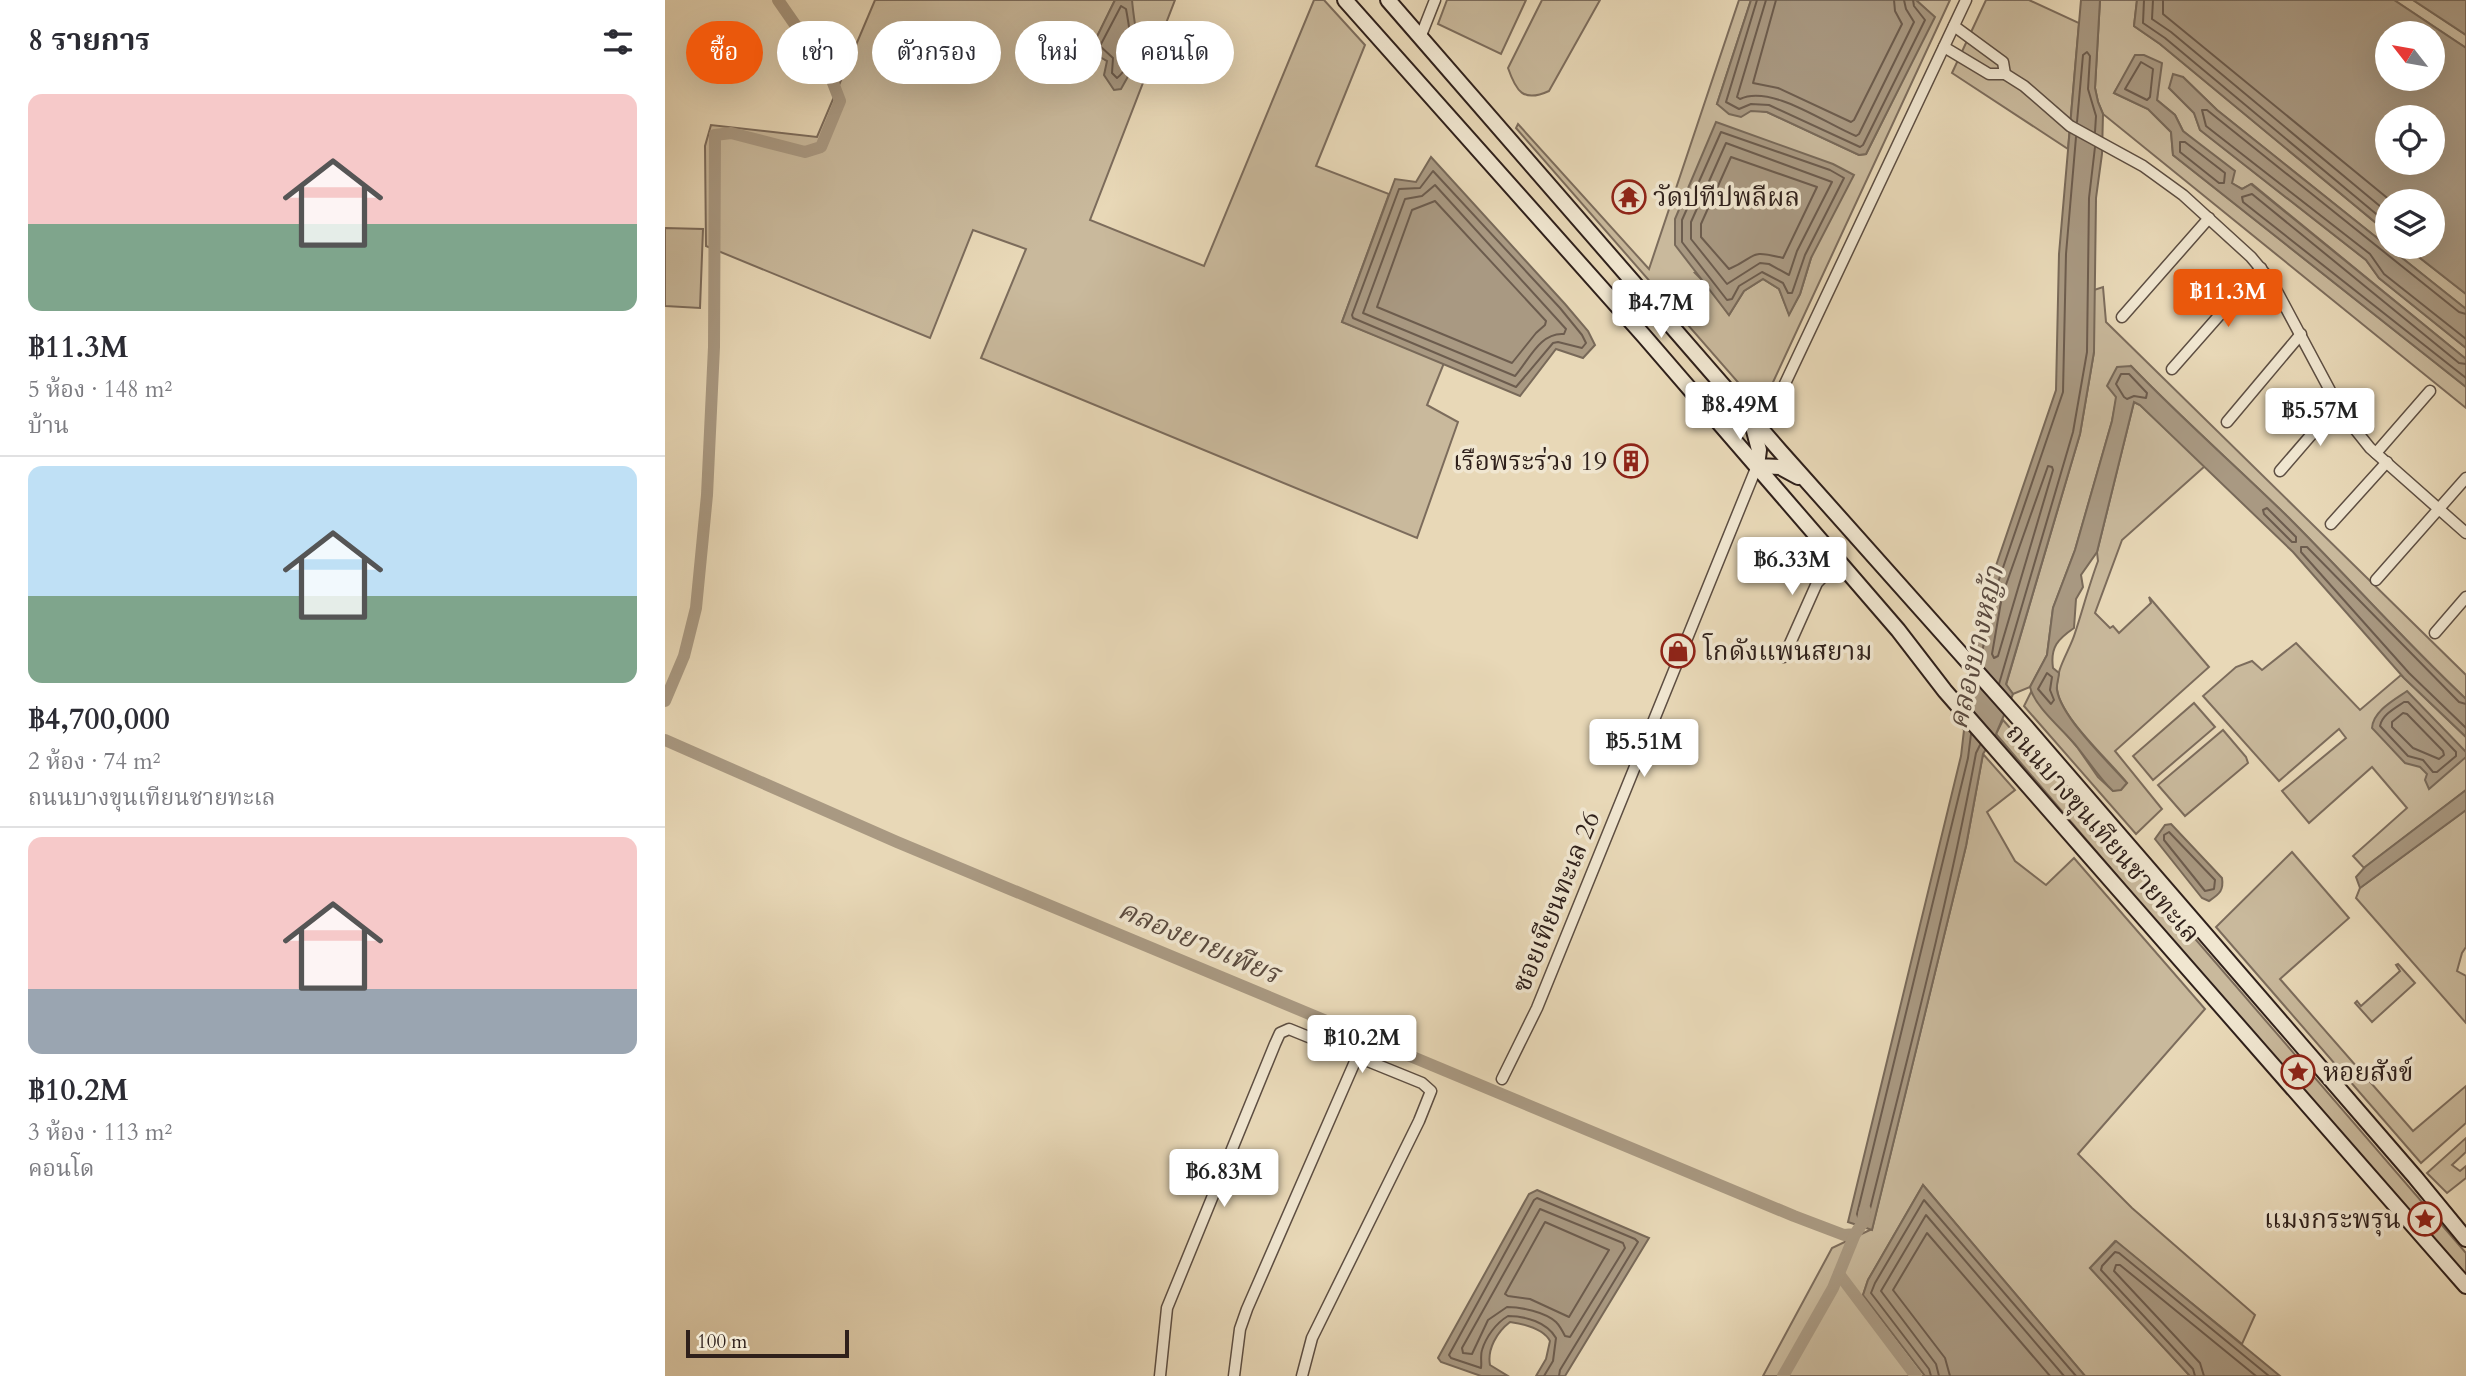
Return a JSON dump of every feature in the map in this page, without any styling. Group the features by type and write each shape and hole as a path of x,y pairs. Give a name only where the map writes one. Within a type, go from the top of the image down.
{"main road":[{"name":"ถนนบางขุนเทียนชายทะเล","path":"1345,0 1757,466 1898,630 1944,691 2466,1286"},
{"name":"ถนนบางขุนเทียนชายทะเล","path":"1388,0 2026,727 2406,1166 2466,1240"},
{"path":"1552,231 1567,234 1571,230 1574,222 1570,210"},
{"path":"1754,420 1759,450 1757,466 1780,467 1813,487"}],"street":[{"path":"1420,38 1435,0"},
{"path":"1754,420 1773,409 1966,0"},
{"path":"1954,26 2003,62 2005,74"},
{"path":"1944,47 1989,74 2005,74 2024,86 2070,126 2143,166 2183,195 2251,257 2272,282 2337,405 2376,453 2466,533"},
{"path":"2122,317 2209,218"},
{"path":"2172,369 2261,268"},
{"path":"2227,422 2301,334"},
{"path":"2376,453 2430,391"},
{"path":"2280,471 2337,405"},
{"path":"2330,524 2386,462"},
{"name":"ซอยเทียนทะเล 26","path":"1502,1079 1537,1008 1757,466"},
{"path":"2376,580 2466,478"},
{"path":"1784,657 1817,583 1838,561"},
{"path":"2435,633 2466,597"},
{"path":"1160,1376 1167,1308 1280,1033 1284,1030 1297,1032 1422,1083 1431,1091 1419,1121 1312,1338 1302,1376"},
{"path":"1234,1376 1240,1329 1247,1309 1357,1057"}],"shaded area":[{"path":"875,0 1115,0 1102,26 1102,21 1015,21 1015,84 1102,84 1102,58 1107,61 1116,41 1116,84 1143,84 1090,220 1204,266 1314,0 1324,0 1365,45 1316,166 1389,194 1342,322 1444,363 1427,405 1458,422 1417,538 981,358 1026,249 973,230 930,338 706,246 705,146 711,125 817,137 839,84 858,84 858,40"},
{"path":"1132,0 1175,0 1167,21 1125,21"},
{"path":"1447,0 1526,0 1501,54 1438,24"},
{"path":"1542,0 1600,0 1549,91 1533,96 1518,89 1508,68"},
{"path":"1739,0 1751,0 1717,104 1767,112 1859,155 1866,154 1934,17 1916,0 1950,0 1762,406 1756,403 1516,128 1518,124 1649,269","holes":["1811,258 1800,294 1789,314 1779,289 1763,279 1744,291 1729,315 1695,273"]},
{"path":"1986,0 2029,0 2079,23 2068,149 1952,73"},
{"path":"2100,0 2137,0 2134,26 2160,44 2375,222 2375,236 2217,110 2183,77 2169,88 2194,113 2200,130 2366,260 2379,278 2466,348 2466,359 2252,184 2242,189 2231,183 2200,146 2183,131 2175,115 2157,100 2158,83 2126,73 2114,93 2148,109 2171,132 2173,155 2466,387 2466,408 2103,114 2095,88"},
{"path":"2394,0 2413,0 2445,21 2426,21"},
{"path":"2445,21 2466,35 2466,48 2445,34"},
{"path":"665,228 703,229 700,308 665,306"},
{"path":"2403,259 2421,259 2466,294 2466,309"},
{"path":"2103,287 2106,322 2466,675 2466,699 2420,655 2288,517 2131,366 2117,396 2075,550 2053,608 2047,655 2030,687 2013,694 2006,685 2080,434 2094,352 2094,290"},
{"path":"2134,402 2205,466 2122,540 2095,613 2119,633 2151,603 2149,597 2209,667 2115,751 2162,809 2136,834 2024,706 2031,692 2098,777 2113,791 2121,789 2127,783 2076,725 2060,700 2057,682 2098,561 2097,552"},
{"path":"2296,643 2360,710 2401,675 2466,737 2466,790 2364,868 2353,856 2407,808 2372,767 2309,823 2282,791 2346,738 2339,729 2279,781 2203,696 2236,667 2252,661 2262,670"},
{"path":"2194,703 2215,727 2153,780 2133,756"},
{"path":"2003,720 2466,1253 2466,1277 2253,1035 1996,734"},
{"path":"2223,730 2248,763 2185,816 2158,785"},
{"path":"1983,754 2015,790 1987,812 2015,861 2046,885 2074,858 2205,1009 2078,1154 2132,1208 2255,1315 2242,1344 2115,1241 2090,1268 2190,1376 2085,1376 1923,1185 1868,1280 1863,1295 1926,1376 1763,1376 1832,1248 1872,1229 1966,846"},
{"path":"2466,810 2466,947 2457,971 2466,976 2466,1023 2356,898 2360,888"},
{"path":"2292,852 2349,918 2280,979 2413,1131 2466,1086 2466,1123 2421,1163 2216,927"},
{"path":"2398,964 2415,983 2372,1022 2355,1003 2357,1001 2361,1006 2400,971 2396,965"},
{"path":"2466,1138 2466,1152 2452,1165 2460,1171 2466,1166 2466,1178 2447,1193 2427,1173"}],"water":[{"path":"1115,0 1132,0 1135,21 1116,21 1116,84 1124,84 1121,89 1114,90 1104,75 1107,61 1102,58 1102,26"},
{"path":"1751,0 1916,0 1935,17 1866,154 1859,155 1767,112 1751,111 1741,117 1729,114 1717,104"},
{"path":"2081,0 2100,0 2095,88 2103,114 2102,154 2096,198 2094,352 2080,434 2006,684 2013,694 1996,734 1983,754 1966,846 1872,1230 1848,1222 1961,756 1964,730 1951,715 1976,653 1987,592 2056,390 2059,254"},
{"path":"2137,0 2394,0 2426,21 2375,21 2375,91 2445,91 2445,34 2466,48 2466,294 2421,259 2445,259 2445,189 2375,189 2375,222 2160,44 2134,26"},
{"path":"2413,0 2466,0 2466,35"},
{"path":"2135,55 2144,55 2162,63 2157,100 2175,115 2183,131 2235,171 2232,183 2242,189 2251,184 2466,359 2466,387 2173,155 2171,132 2148,109 2114,93"},
{"path":"2173,74 2183,77 2217,110 2375,236 2375,259 2403,259 2466,309 2466,348 2379,278 2366,260 2200,130 2194,113 2169,88"},
{"path":"1716,122 1833,164 1854,175 1811,258 1800,294 1789,315 1779,289 1763,279 1744,291 1729,315 1675,245 1675,219"},
{"path":"1431,157 1565,304 1588,331 1595,345 1583,358 1556,349 1520,396 1342,322 1395,179 1416,182"},
{"path":"2131,366 2288,517 2420,655 2466,699 2466,737 2404,678 2293,552 2134,402 2097,552 2081,575 2083,587 2076,599 2074,628 2060,640 2053,654 2053,668 2059,673 2057,690 2060,701 2086,739 2127,783 2121,790 2113,791 2103,781 2044,711 2030,687 2047,655 2053,608 2075,550 2112,421 2116,397 2107,386 2117,367"},
{"path":"2407,691 2466,752 2466,757 2429,789 2425,780 2427,774 2420,767 2405,763 2372,728 2380,711"},
{"path":"2466,790 2466,810 2360,888 2356,877 2365,867"},
{"path":"2171,824 2222,878 2220,892 2209,901 2202,898 2155,839 2165,825"},
{"path":"1923,1185 2085,1376 1925,1376 1863,1295 1868,1280"},
{"path":"1537,1190 1649,1238 1565,1376 1536,1376 1546,1359 1550,1341 1538,1330 1510,1322 1494,1341 1489,1359 1490,1365 1508,1376 1481,1376 1441,1362 1438,1358 1529,1194"},
{"path":"2116,1241 2280,1376 2190,1376 2090,1268"}],"waterway":[{"path":"665,701 684,656 696,608 707,495 714,347 715,135 731,133 805,152 821,147 840,101 830,75 778,0"},
{"name":"คลองยายเพียร","path":"665,740 897,842 1794,1216 1844,1235 1855,1234 1862,1224 1865,1210"},
{"path":"1783,1376 1833,1288 1855,1234"},
{"path":"1839,1274 1916,1376"}],"place":[{"name":"วัดปทีปพลีผล","path":"1629,197"},
{"name":"เรือพระร่วง 19","path":"1631,461"},
{"name":"โกดังแพนสยาม","path":"1678,651"},
{"name":"หอยสังข์","path":"2298,1072"},
{"name":"แมงกระพรุน","path":"2425,1219"}],"water label":[{"name":"คลองบางหญ้า","path":"1976,648"}]}
